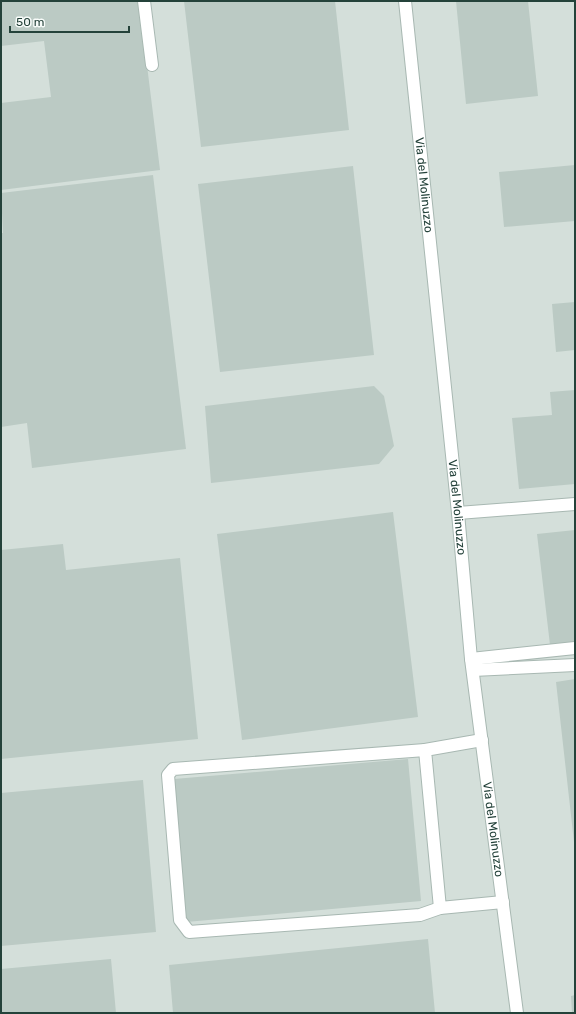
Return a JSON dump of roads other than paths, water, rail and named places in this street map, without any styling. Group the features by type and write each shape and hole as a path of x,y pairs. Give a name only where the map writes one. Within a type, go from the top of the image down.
{"street":[{"path":"144,1 152,65"},
{"name":"Via del Molinuzzo","path":"405,1 458,513 472,664 517,1013"},
{"path":"458,513 575,504"},
{"path":"472,664 575,648"},
{"path":"472,664 575,665"},
{"path":"482,740 425,750 173,769 168,775 180,920 189,932 420,915 440,908 503,902"},
{"path":"425,750 440,908"}]}
